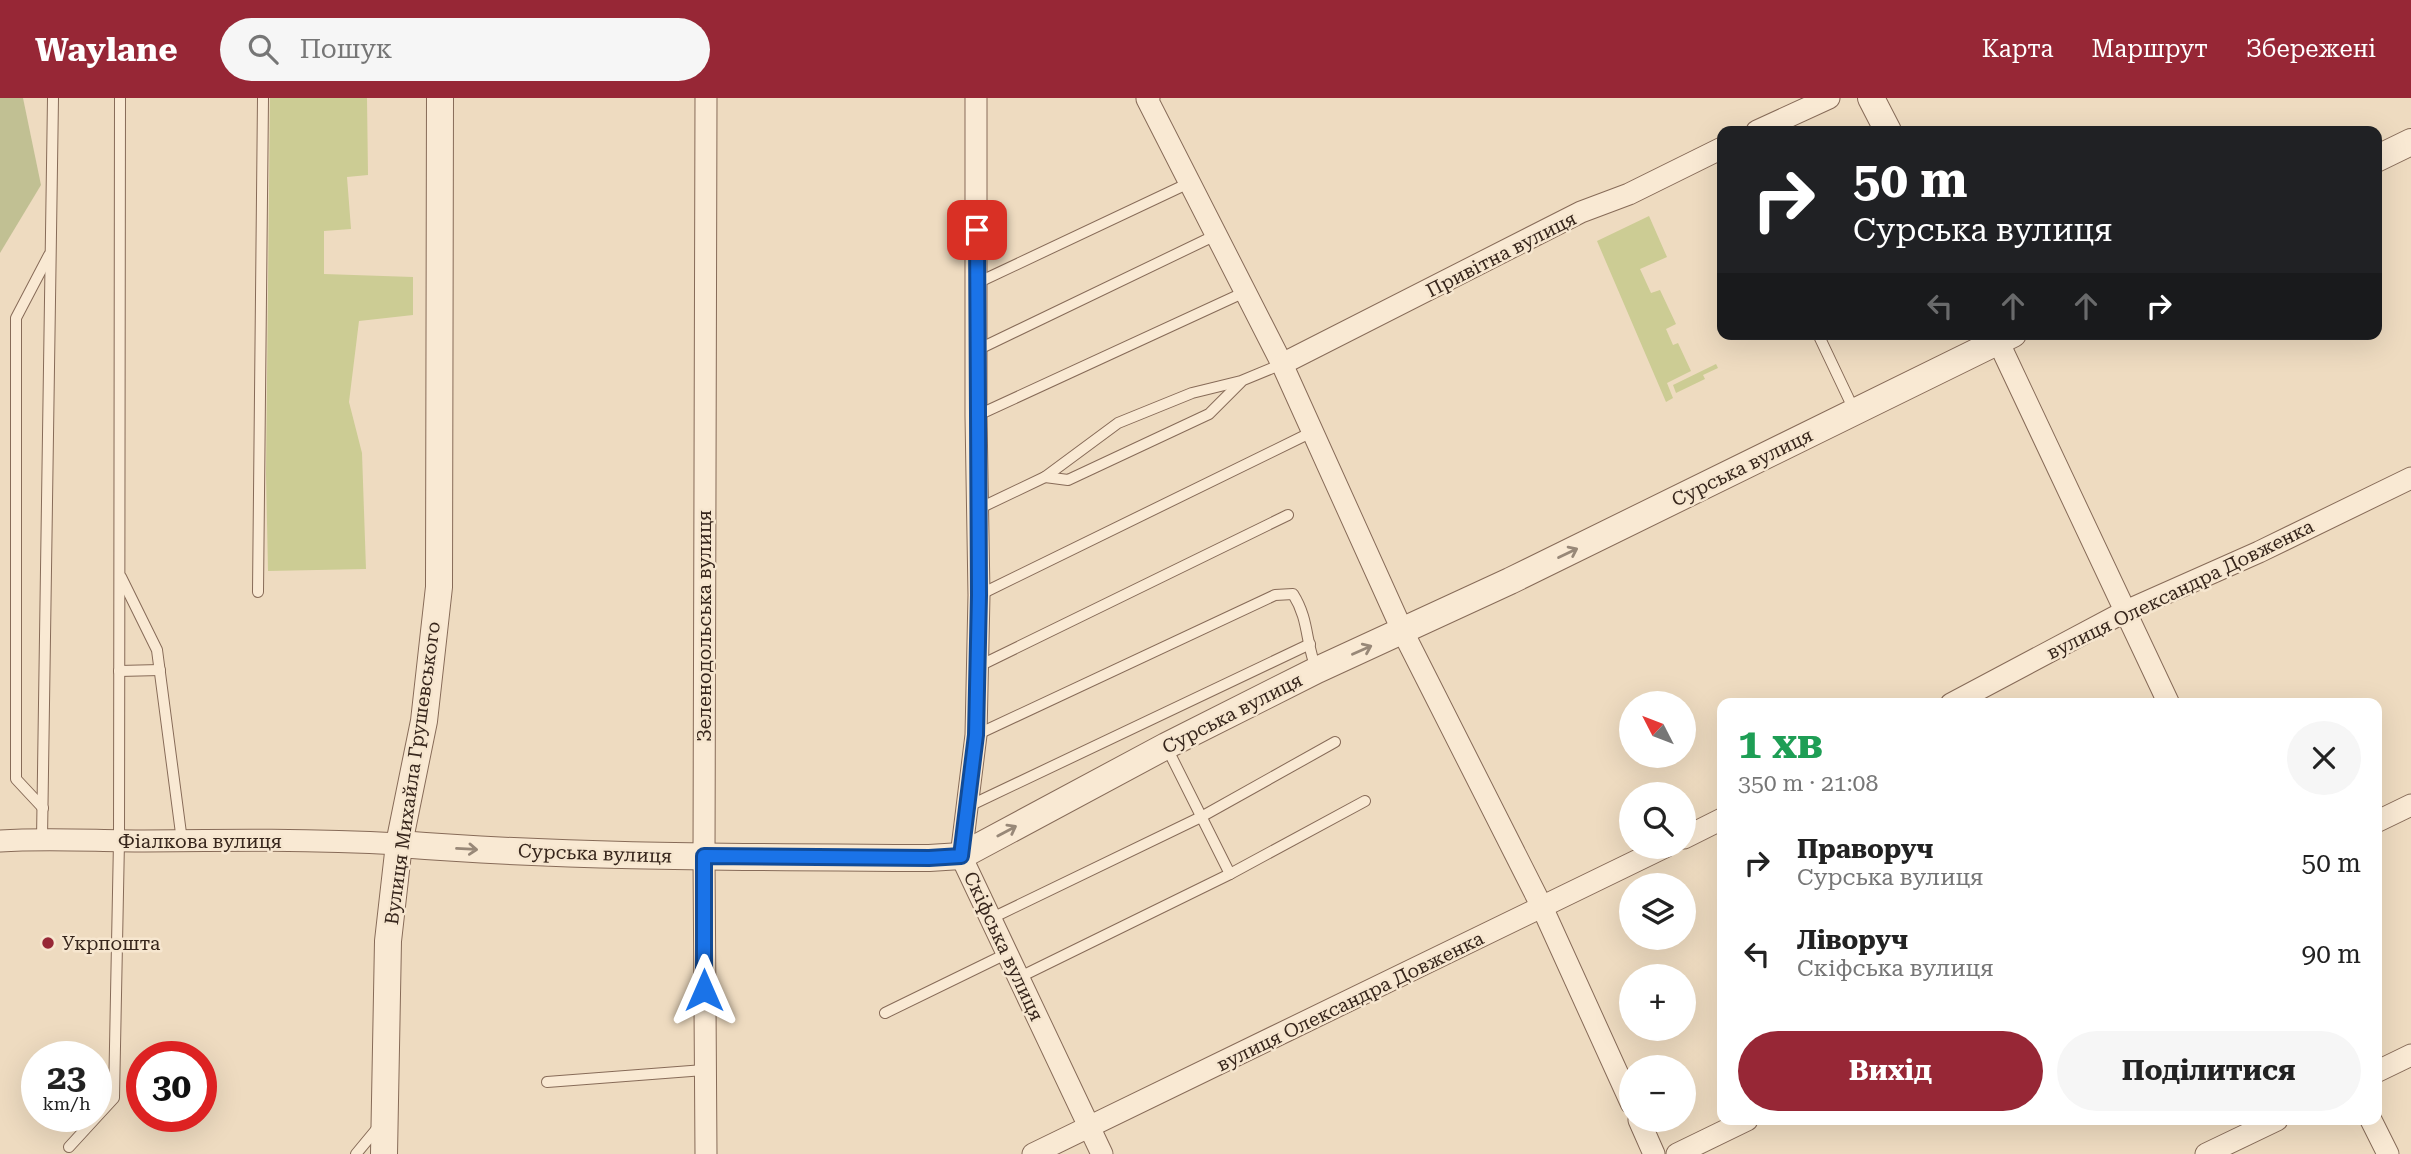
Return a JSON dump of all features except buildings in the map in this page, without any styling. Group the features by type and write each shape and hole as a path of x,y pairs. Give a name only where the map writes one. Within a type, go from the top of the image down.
{"street":[{"name":"Вулиця Михайла Грушевського","path":"384,1154 388,942 399,844 424,721 439,587 440,98"},
{"name":"Зеленодольська вулиця","path":"706,98 706,1154"},
{"name":"Скіфська вулиця","path":"976,98 979,595 976,735 961,856 1102,1154"},
{"path":"1768,126 1829,98"},
{"path":"1871,98 1885,126"},
{"path":"1148,99 1282,364 1403,632 1542,907 1619,1077"},
{"path":"2382,156 2411,142"},
{"name":"Привітна вулиця","path":"1282,364 1581,212 1629,194 1717,150"},
{"name":"Сурська вулиця","path":"399,844 465,849 704,856 961,856 1166,746 1317,670 1510,582 1996,340"},
{"path":"2003,340 2166,698"},
{"name":"вулиця Олександра Довженка","path":"1962,698 2126,611 2259,552 2411,478"},
{"path":"2382,819 2411,806"},
{"path":"1696,832 1717,822"},
{"name":"Фіалкова вулиця","path":"0,841 339,840 399,844"},
{"name":"вулиця Олександра Довженка","path":"1033,1154 1640,859"},
{"path":"2382,1069 2411,1055"},
{"path":"1677,1154 1737,1125"},
{"path":"2206,1154 2267,1125"},
{"path":"2374,1125 2388,1154"},
{"path":"1644,1132 1654,1154"}],"lane":[{"path":"42,839 53,98"},
{"path":"69,1147 114,1098 119,841 120,98"},
{"path":"258,592 263,98"},
{"path":"977,283 1189,183"},
{"path":"977,350 1216,235"},
{"path":"43,808 16,779 16,318 50,252"},
{"path":"976,416 1245,292"},
{"path":"1821,340 1855,412"},
{"path":"978,509 1045,477 1118,424 1192,393 1241,380 1282,364"},
{"path":"1045,477 1068,480 1209,414 1241,380"},
{"path":"979,595 1312,432"},
{"path":"977,667 1288,515"},
{"path":"120,573 157,650 182,841"},
{"path":"976,735 1275,595 1293,594 1302,608 1310,654 1317,670"},
{"path":"969,806 1310,644"},
{"path":"120,671 160,670"},
{"path":"992,918 1200,817 1335,742"},
{"path":"1166,746 1230,874"},
{"path":"1020,977 1230,874 1366,801"},
{"path":"885,1013 1008,953"},
{"path":"547,1082 704,1070"},
{"path":"356,1154 384,1120"}],"green space":[{"path":"270,98 367,98 368,175 347,177 351,229 324,231 324,274 413,277 413,315 359,321 349,402 362,453 366,569 268,571 266,474"},
{"path":"1649,216 1667,257 1640,269 1651,293 1660,290 1676,324 1666,329 1673,345 1678,343 1691,371 1667,383 1673,398 1666,402 1597,241"},
{"path":"1716,364 1718,368 1703,375 1705,379 1676,393 1673,385"}],"shaded area":[{"path":"0,98 23,98 41,185 0,253"}],"place":[{"name":"Укрпошта","path":"48,943"}],"route":[{"path":"704,990 704,856 961,856 976,735 979,595 977,230"}]}
